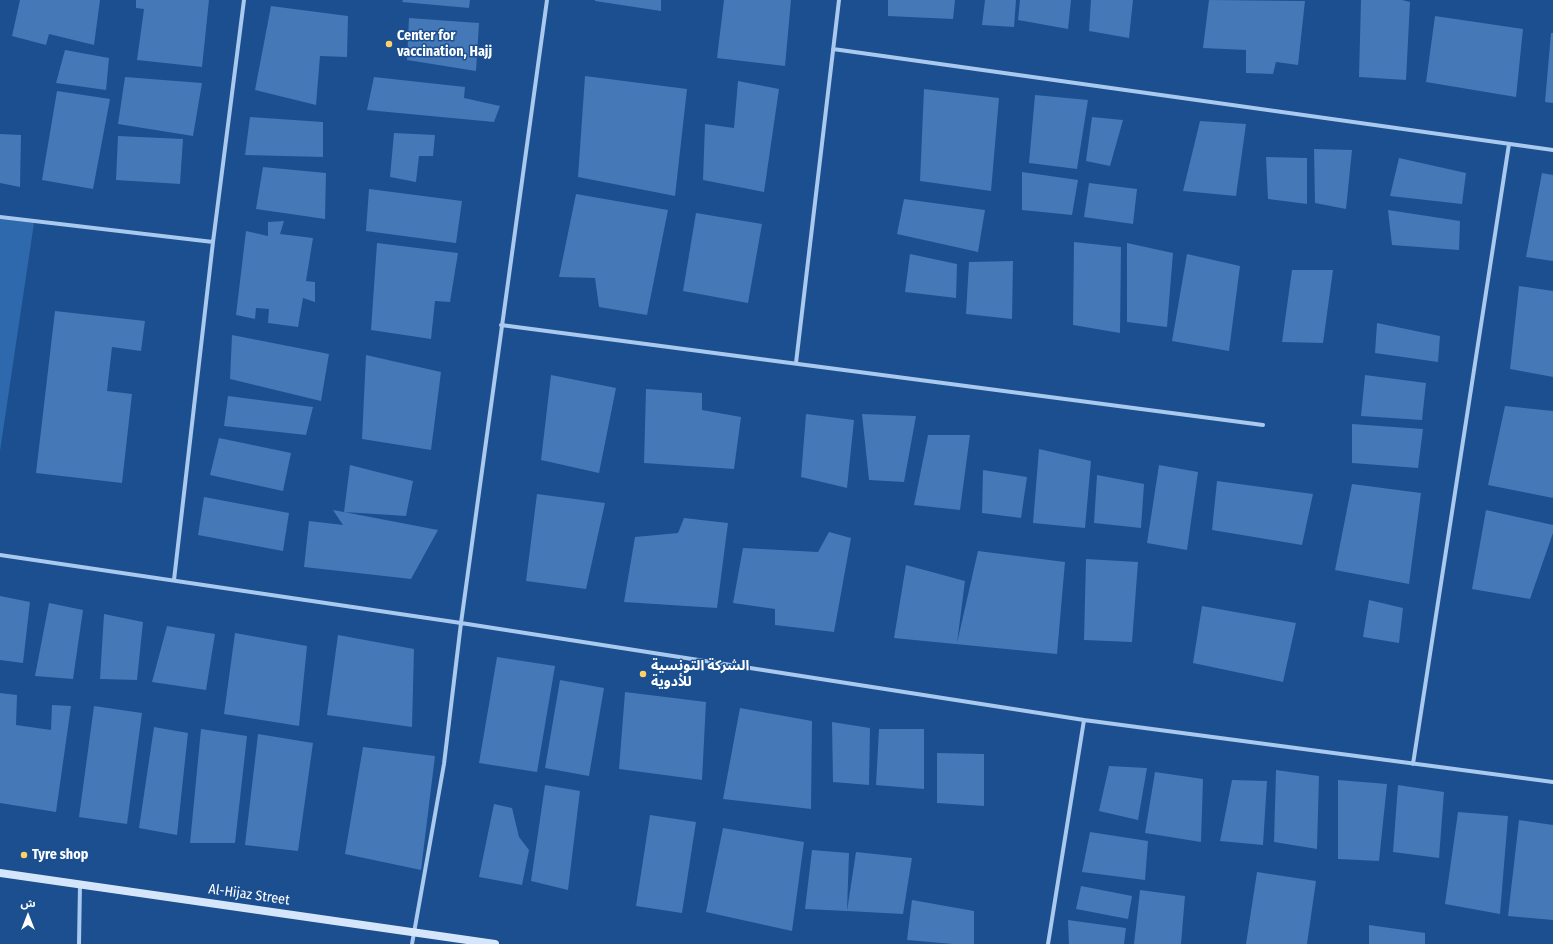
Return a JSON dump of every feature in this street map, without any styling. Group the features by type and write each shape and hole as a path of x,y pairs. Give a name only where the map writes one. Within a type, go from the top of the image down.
{"main road":[{"name":"Al-Hijaz Street","path":"0,873 495,944"}],"street":[{"path":"174,580 213,242 244,0"},
{"path":"412,944 444,764 461,623 546,0"},
{"path":"796,363 839,0"},
{"path":"833,49 1553,150"},
{"path":"1413,764 1509,144"},
{"path":"0,217 213,242"},
{"path":"501,325 1263,425"},
{"path":"0,555 461,623 1084,720 1553,782"},
{"path":"1048,944 1084,720"},
{"path":"79,944 80,884"}],"shaded area":[{"path":"0,219 34,223 0,451"}],"building":[{"path":"20,0 100,0 94,45 49,34 46,45 12,36"},
{"path":"136,0 209,0 202,67 137,60 144,9 136,8"},
{"path":"403,0 470,0 469,8 402,2"},
{"path":"661,0 661,11 595,1"},
{"path":"724,0 791,0 785,66 717,58"},
{"path":"888,0 955,0 953,19 888,16"},
{"path":"985,0 1016,0 1014,27 982,25"},
{"path":"1020,0 1071,0 1068,29 1018,20"},
{"path":"1091,0 1133,0 1129,38 1089,31"},
{"path":"1209,0 1305,1 1298,65 1276,62 1273,74 1246,73 1246,50 1203,48"},
{"path":"1361,0 1402,0 1410,2 1406,80 1359,77"},
{"path":"271,6 348,16 347,57 320,56 316,105 255,90"},
{"path":"1435,16 1523,29 1516,97 1426,82"},
{"path":"409,18 479,23 476,71 407,60"},
{"path":"1551,33 1553,33 1553,103 1545,102"},
{"path":"65,50 109,58 106,90 56,83"},
{"path":"585,76 687,89 675,196 578,177"},
{"path":"125,77 202,83 193,136 118,124"},
{"path":"374,77 465,87 464,98 500,106 494,122 367,110"},
{"path":"738,81 779,89 764,192 703,180 705,124 734,128"},
{"path":"924,89 999,98 991,191 920,181"},
{"path":"57,91 110,99 93,189 42,180"},
{"path":"1035,95 1088,100 1077,169 1029,163"},
{"path":"250,117 323,122 323,157 245,155"},
{"path":"1092,117 1123,120 1110,166 1086,161"},
{"path":"1200,121 1246,124 1236,196 1183,191"},
{"path":"394,133 435,135 433,156 419,156 416,182 390,177"},
{"path":"0,134 21,135 20,187 0,183"},
{"path":"118,136 183,139 180,184 116,180"},
{"path":"1314,149 1352,150 1346,209 1315,203"},
{"path":"1266,157 1307,158 1307,204 1268,199"},
{"path":"1399,158 1466,173 1462,204 1390,196"},
{"path":"263,167 326,173 325,219 256,209"},
{"path":"1022,172 1078,180 1072,215 1022,210"},
{"path":"1542,173 1553,175 1553,261 1526,257"},
{"path":"1089,183 1137,189 1133,224 1084,217"},
{"path":"369,189 462,201 456,243 366,231"},
{"path":"576,194 668,210 647,315 599,307 595,278 559,277"},
{"path":"904,199 985,210 978,252 897,234"},
{"path":"1388,210 1460,221 1459,250 1392,245"},
{"path":"696,213 762,224 748,303 683,291"},
{"path":"284,221 280,234 313,238 306,281 315,282 315,302 303,298 298,327 268,323 269,309 256,308 255,319 236,315 246,231 268,236 268,222"},
{"path":"1074,242 1121,247 1120,333 1073,325"},
{"path":"377,243 458,253 450,302 435,301 431,339 371,330"},
{"path":"1127,243 1173,253 1167,327 1127,322"},
{"path":"910,254 957,264 956,298 905,292"},
{"path":"1187,254 1240,266 1229,351 1172,341"},
{"path":"1013,261 1012,319 966,314 969,262"},
{"path":"1292,270 1333,270 1323,343 1282,342"},
{"path":"1519,286 1553,291 1553,377 1510,369"},
{"path":"55,311 145,321 141,351 112,347 107,391 132,394 122,483 36,473"},
{"path":"1377,323 1440,336 1438,362 1375,353"},
{"path":"232,335 329,354 321,401 230,379"},
{"path":"366,355 441,372 431,450 362,439"},
{"path":"551,375 616,388 599,473 541,460"},
{"path":"1365,375 1426,383 1422,420 1361,416"},
{"path":"646,389 702,393 702,410 741,417 734,469 644,463"},
{"path":"228,396 313,407 306,435 224,426"},
{"path":"1505,406 1553,411 1553,498 1488,485"},
{"path":"806,414 854,420 847,488 801,477"},
{"path":"862,414 916,416 904,482 869,480"},
{"path":"1352,424 1423,429 1418,468 1352,463"},
{"path":"928,435 970,435 960,510 914,505"},
{"path":"219,438 291,453 283,491 210,475"},
{"path":"1039,449 1091,461 1085,528 1033,523"},
{"path":"350,465 413,481 406,516 344,512"},
{"path":"1159,465 1198,472 1187,550 1147,543"},
{"path":"983,470 1027,477 1021,518 982,513"},
{"path":"1097,475 1144,484 1141,528 1094,523"},
{"path":"1217,481 1313,494 1302,545 1212,530"},
{"path":"1352,484 1421,493 1409,584 1335,570"},
{"path":"537,494 605,503 586,589 526,581"},
{"path":"204,497 289,513 283,551 198,535"},
{"path":"333,510 438,530 411,579 304,567 309,521 343,525"},
{"path":"1486,510 1553,525 1553,533 1530,599 1472,589"},
{"path":"684,518 728,523 717,608 624,602 635,537 678,533"},
{"path":"829,532 851,538 834,632 775,625 775,609 733,603 743,548 818,552"},
{"path":"978,551 1065,562 1057,654 894,638 906,565 965,581 957,643"},
{"path":"1086,559 1138,562 1132,642 1084,640"},
{"path":"0,596 30,602 23,663 0,660"},
{"path":"1369,600 1403,608 1399,643 1363,637"},
{"path":"49,603 83,610 73,679 35,676"},
{"path":"1202,606 1296,623 1283,682 1193,663"},
{"path":"104,614 143,622 137,680 100,679"},
{"path":"167,626 215,634 206,690 152,682"},
{"path":"235,633 307,646 299,726 224,714"},
{"path":"338,635 414,649 412,727 327,715"},
{"path":"497,657 555,666 537,772 479,763"},
{"path":"560,680 604,688 589,776 545,768"},
{"path":"625,692 706,702 702,780 619,769"},
{"path":"0,693 17,695 16,725 51,730 52,705 71,706 56,812 0,803"},
{"path":"94,706 142,713 127,824 79,817"},
{"path":"740,708 812,721 811,809 723,799"},
{"path":"832,722 870,728 869,785 833,782"},
{"path":"154,727 188,733 177,835 139,828"},
{"path":"201,729 247,736 235,843 190,843"},
{"path":"879,729 924,729 924,789 876,785"},
{"path":"258,734 313,743 298,851 245,845"},
{"path":"363,747 435,756 421,870 345,854"},
{"path":"937,753 984,754 984,806 937,803"},
{"path":"1109,766 1147,768 1138,820 1099,811"},
{"path":"1276,770 1319,776 1317,849 1274,842"},
{"path":"1155,772 1203,779 1201,842 1145,833"},
{"path":"1232,780 1267,781 1263,845 1220,841"},
{"path":"1338,780 1387,784 1379,861 1338,859"},
{"path":"545,785 580,791 568,890 531,881"},
{"path":"1398,785 1444,792 1439,858 1393,852"},
{"path":"494,804 512,808 519,837 529,850 522,885 479,877"},
{"path":"1458,812 1508,816 1500,914 1445,904"},
{"path":"650,815 696,822 682,913 636,906"},
{"path":"1519,820 1553,825 1553,920 1508,916"},
{"path":"723,828 804,842 792,931 706,912"},
{"path":"1090,832 1148,841 1145,880 1082,872"},
{"path":"812,850 849,853 847,911 805,909"},
{"path":"856,852 912,858 903,914 847,911"},
{"path":"1257,872 1316,881 1307,944 1246,944"},
{"path":"1081,886 1132,896 1128,919 1076,909"},
{"path":"1140,890 1185,896 1181,944 1134,944"},
{"path":"912,900 974,911 974,944 953,944 907,940"},
{"path":"1068,920 1126,928 1124,944 1069,944"},
{"path":"1369,925 1425,933 1425,944 1369,944"}],"place":[{"name":"Center for vaccination, Hajj","path":"389,44"},
{"name":"الشركة التونسية للأدوية","path":"643,674"},
{"name":"Tyre shop","path":"24,855"}]}
